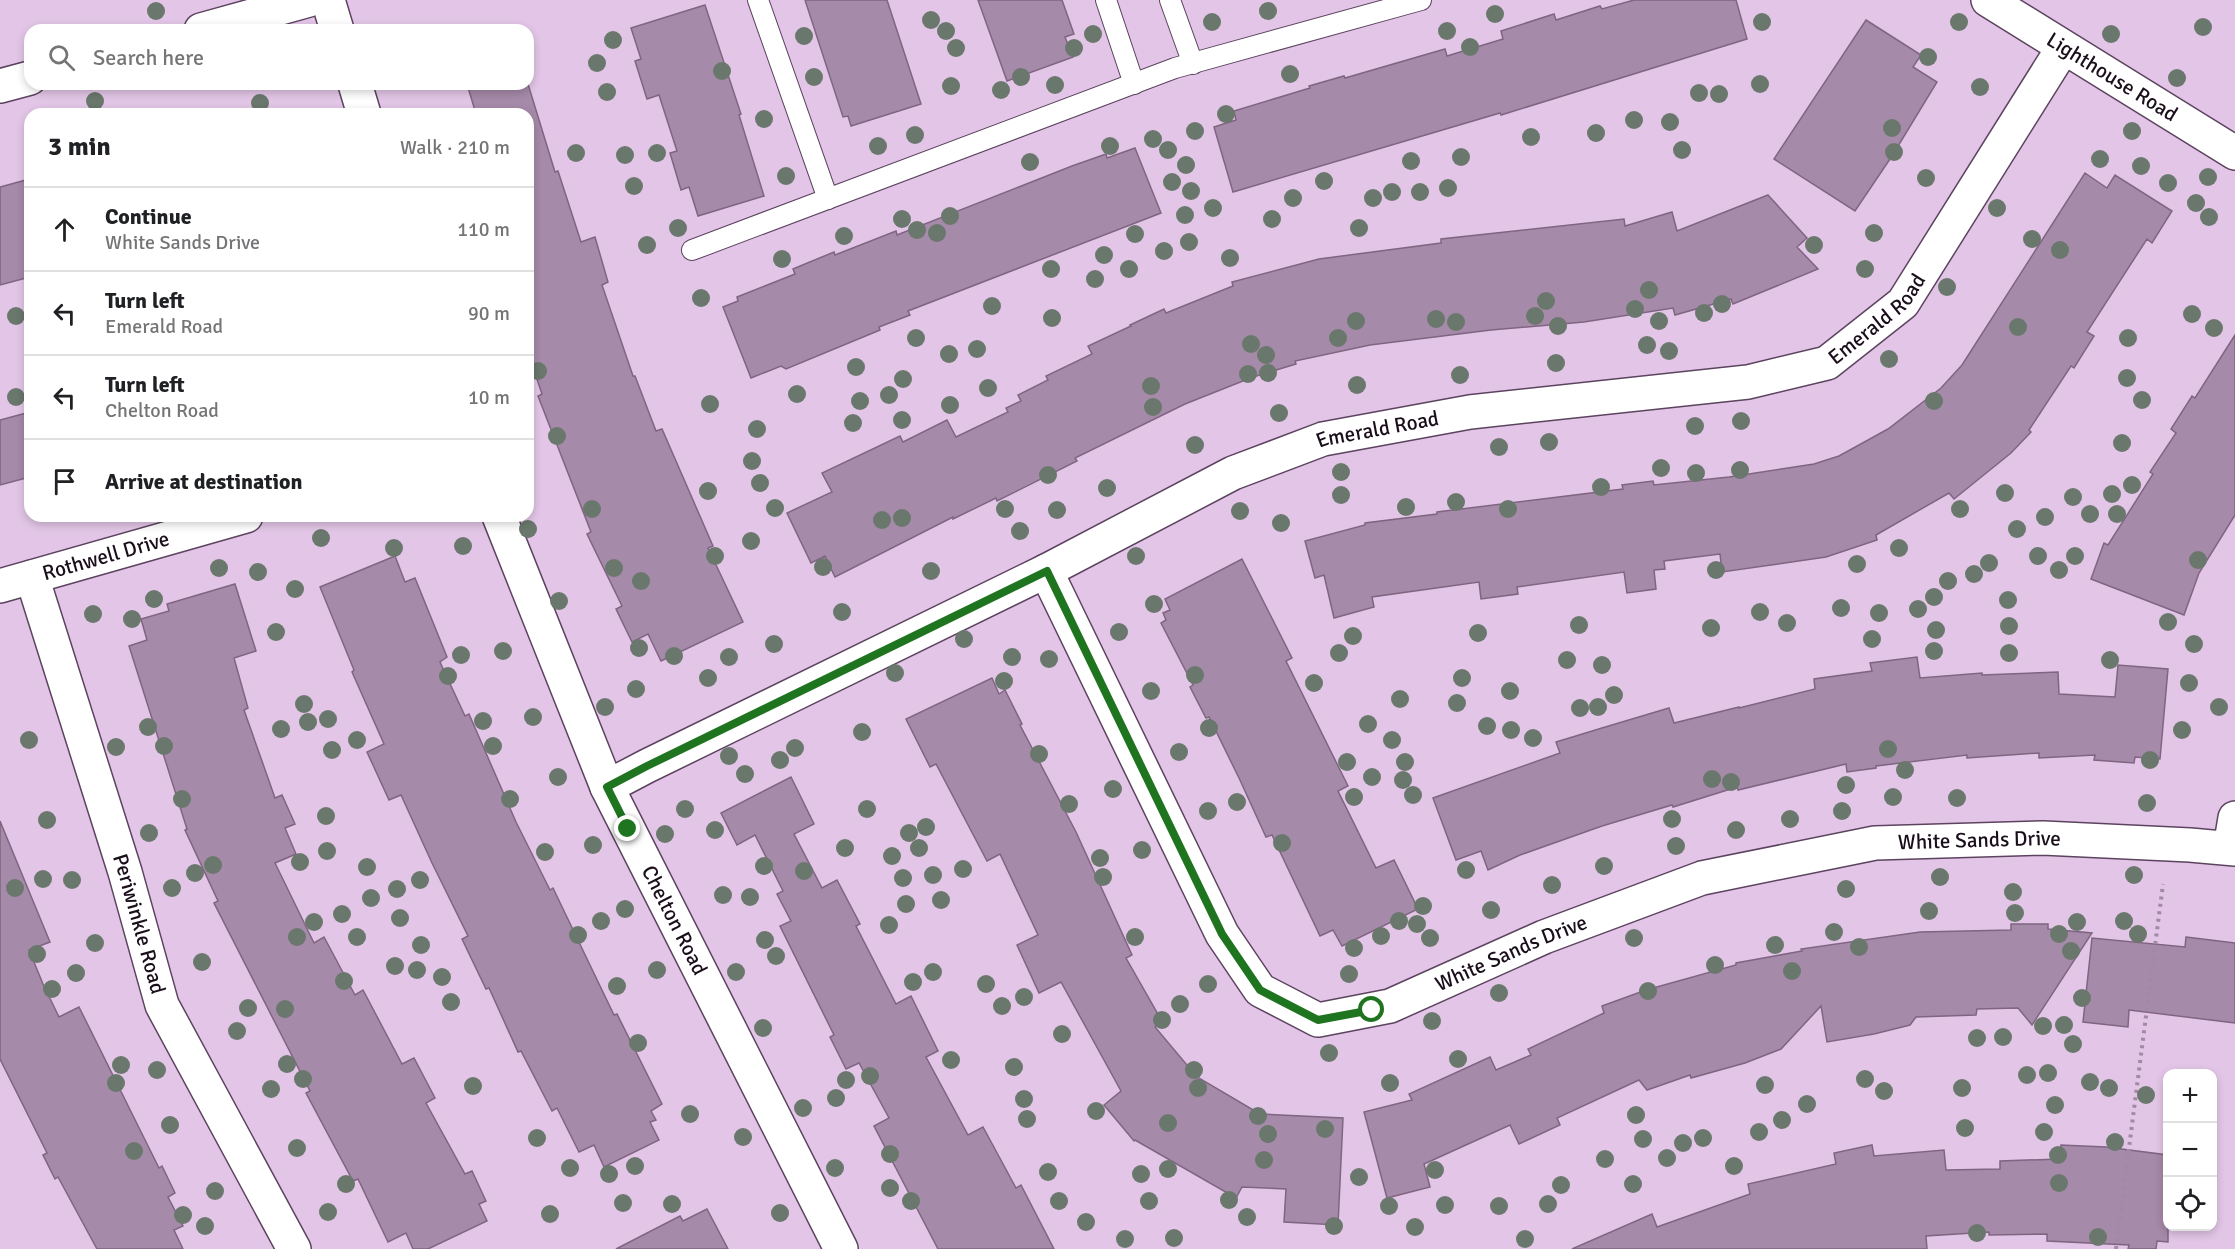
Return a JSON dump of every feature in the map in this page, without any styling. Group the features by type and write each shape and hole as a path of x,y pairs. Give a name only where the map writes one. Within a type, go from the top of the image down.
{"street":[{"path":"223,24 309,0"},
{"path":"328,0 335,24"},
{"name":"Lighthouse Road","path":"1988,0 2235,153"},
{"name":"Emerald Road","path":"607,787 1047,571 1233,473 1323,439 1470,412 1748,382 1827,363 1903,303 2063,48"},
{"path":"0,86 24,80"},
{"path":"357,90 362,108"},
{"name":"Rothwell Drive","path":"0,586 225,522"},
{"name":"Chelton Road","path":"501,522 607,787 841,1249"},
{"name":"White Sands Drive","path":"1047,571 1222,934 1260,990 1318,1020 1390,1006 1544,937 1702,878 1875,843 2043,838 2233,838"},
{"name":"Periwinkle Road","path":"32,577 125,872 162,1005 294,1249"}],"lane":[{"path":"758,0 828,199"},
{"path":"1106,0 1134,84"},
{"path":"1170,0 1192,64"},
{"path":"692,250 1192,64 1420,0"}],"path":[{"path":"2116,1249 2163,884"}],"building":[{"path":"805,0 887,0 921,104 851,126 848,116 843,117"},
{"path":"978,0 1062,0 1074,34 1065,37 1073,57 1007,81"},
{"path":"1634,0 1736,0 1747,39 1501,115 1500,113 1233,192 1214,127 1236,120 1234,111 1310,88 1309,86 1445,49 1447,56 1503,39 1501,31 1554,14 1556,20 1600,6 1602,9"},
{"path":"705,5 741,114 739,115 764,196 698,216 689,187 681,190 670,153 677,151 659,95 647,99 635,61 641,59 631,28"},
{"path":"1866,20 1921,55 1913,67 1937,82 1855,211 1774,159"},
{"path":"469,90 530,90 555,172 558,171 581,242 595,237 608,282 602,285 633,376 635,376 656,431 662,429 713,546 708,548 743,622 661,661 648,634 632,642 616,609 622,606 587,534 591,532 538,396 542,394 534,371 534,108 474,108"},
{"path":"1135,148 1161,213 908,311 910,315 879,327 880,330 786,369 781,366 751,378 723,307 738,301 737,297 795,274 793,269 834,252 835,255 896,231 897,235 1072,166 1106,154 1107,158"},
{"path":"2085,173 2107,188 2115,175 2172,211 2152,243 2147,239 2087,332 2094,336 2074,368 2071,366 2029,430 2031,432 2011,453 1954,499 1949,493 1876,535 1877,540 1826,557 1722,572 1720,554 1664,561 1665,569 1654,570 1656,589 1627,593 1624,572 1517,587 1518,594 1481,599 1479,582 1372,597 1374,607 1334,618 1324,575 1315,578 1305,541 1365,525 1365,523 1437,514 1437,512 1623,489 1622,485 1653,481 1654,485 1729,477 1814,464 1839,456 1888,429 1941,388 1962,365"},
{"path":"24,181 24,279 0,285 0,187"},
{"path":"1768,195 1807,238 1797,247 1818,269 1733,304 1731,299 1675,315 1673,308 1584,322 1491,330 1370,345 1295,361 1296,364 1253,377 1185,404 1075,458 1077,461 997,501 996,498 953,519 953,517 835,577 825,556 811,563 787,513 832,492 822,473 900,436 903,442 947,420 956,437 1008,412 1006,408 1021,401 1018,395 1048,380 1046,376 1092,354 1088,346 1164,309 1166,313 1233,286 1232,282 1319,259 1441,243 1441,239 1624,219 1625,226 1672,212 1677,231"},
{"path":"2235,335 2235,515 2199,573 2184,615 2091,579 2104,543 2108,545 2153,474 2150,472 2176,433 2171,429 2192,396 2195,398"},
{"path":"24,414 24,479 0,485 0,420"},
{"path":"395,556 405,582 415,578 447,657 440,662 465,716 469,714 516,822 550,890 553,888 614,1015 617,1014 662,1104 651,1111 656,1120 650,1122 659,1140 604,1167 594,1145 579,1152 557,1108 552,1111 521,1051 518,1052 489,988 486,989 462,939 468,936 401,795 389,800 367,752 384,744 352,672 354,670 320,587"},
{"path":"1242,559 1292,658 1286,661 1348,786 1338,791 1376,868 1394,860 1418,909 1342,946 1333,930 1320,936 1272,835 1266,837 1209,717 1206,718 1190,687 1193,685 1161,623 1166,620 1163,613 1170,610 1165,599"},
{"path":"235,584 256,651 234,658 248,708 244,710 275,798 282,795 295,824 285,828 296,854 275,863 314,943 324,937 355,995 363,990 402,1064 414,1058 435,1098 426,1103 465,1174 472,1171 486,1201 479,1204 487,1221 428,1249 413,1249 406,1233 388,1242 358,1179 353,1181 306,1093 310,1091 214,903 218,901 185,830 187,829 129,646 147,640 141,619 169,611 167,604"},
{"path":"1917,657 1920,678 1982,673 1982,675 2058,672 2059,694 2115,697 2118,665 2168,669 2160,759 2135,757 2134,763 2094,760 2095,755 2039,758 2039,753 1967,758 1967,755 1876,766 1876,768 1847,772 1846,764 1738,790 1737,787 1673,807 1672,805 1602,826 1520,855 1488,870 1481,851 1456,860 1433,798 1560,753 1556,742 1669,708 1674,723 1815,689 1814,679 1872,671 1870,663"},
{"path":"992,678 999,694 1005,690 1022,724 1020,725 1076,832 1132,955 1126,958 1163,1023 1155,1027 1197,1077 1260,1114 1343,1118 1338,1225 1284,1222 1286,1189 1242,1187 1236,1198 1134,1141 1104,1105 1121,1091 1061,982 1039,993 1017,945 1038,935 1000,854 987,861 936,764 930,767 906,719"},
{"path":"791,777 814,824 794,834 822,888 837,880 860,924 856,926 896,1004 911,996 938,1051 926,1057 968,1135 983,1127 1016,1188 1021,1185 1054,1249 938,1249 874,1126 889,1118 859,1063 846,1069 830,1037 834,1035 780,926 791,921 777,894 783,891 755,835 737,845 721,813"},
{"path":"0,821 50,942 29,950 43,984 59,1017 79,1007 159,1168 162,1166 175,1193 168,1197 183,1226 174,1230 183,1249 97,1249 58,1177 55,1179 43,1155 47,1153 0,1059"},
{"path":"2011,924 2048,924 2048,929 2092,933 2032,1025 2018,1008 1977,1009 1976,1015 1916,1017 1910,1025 1827,1042 1821,1006 1781,1049 1745,1063 1691,1078 1690,1075 1647,1090 1639,1080 1557,1118 1560,1125 1519,1144 1510,1125 1424,1164 1430,1187 1387,1198 1364,1112 1412,1100 1409,1094 1490,1057 1496,1070 1531,1055 1528,1049 1604,1013 1602,1006 1646,990 1736,965 1736,963 1802,951 1801,949 1920,932 2011,930"},
{"path":"2186,937 2235,943 2235,1023 2129,1010 2128,1027 2083,1022 2092,938 2185,947"},
{"path":"1872,1145 1874,1156 1944,1150 1946,1170 2000,1169 2000,1161 2060,1159 2061,1145 2106,1147 2163,1154 2163,1231 2168,1231 2168,1242 2157,1241 2156,1249 2128,1249 2129,1245 2047,1241 2047,1234 1989,1235 1989,1232 1926,1236 1927,1249 1572,1249 1652,1214 1657,1227 1750,1194 1748,1184 1836,1164 1834,1153"},
{"path":"707,1209 728,1249 616,1249 680,1216 683,1221"}],"route":[{"path":"628,829 607,787 1047,571 1222,934 1260,990 1318,1020 1372,1010"}]}
